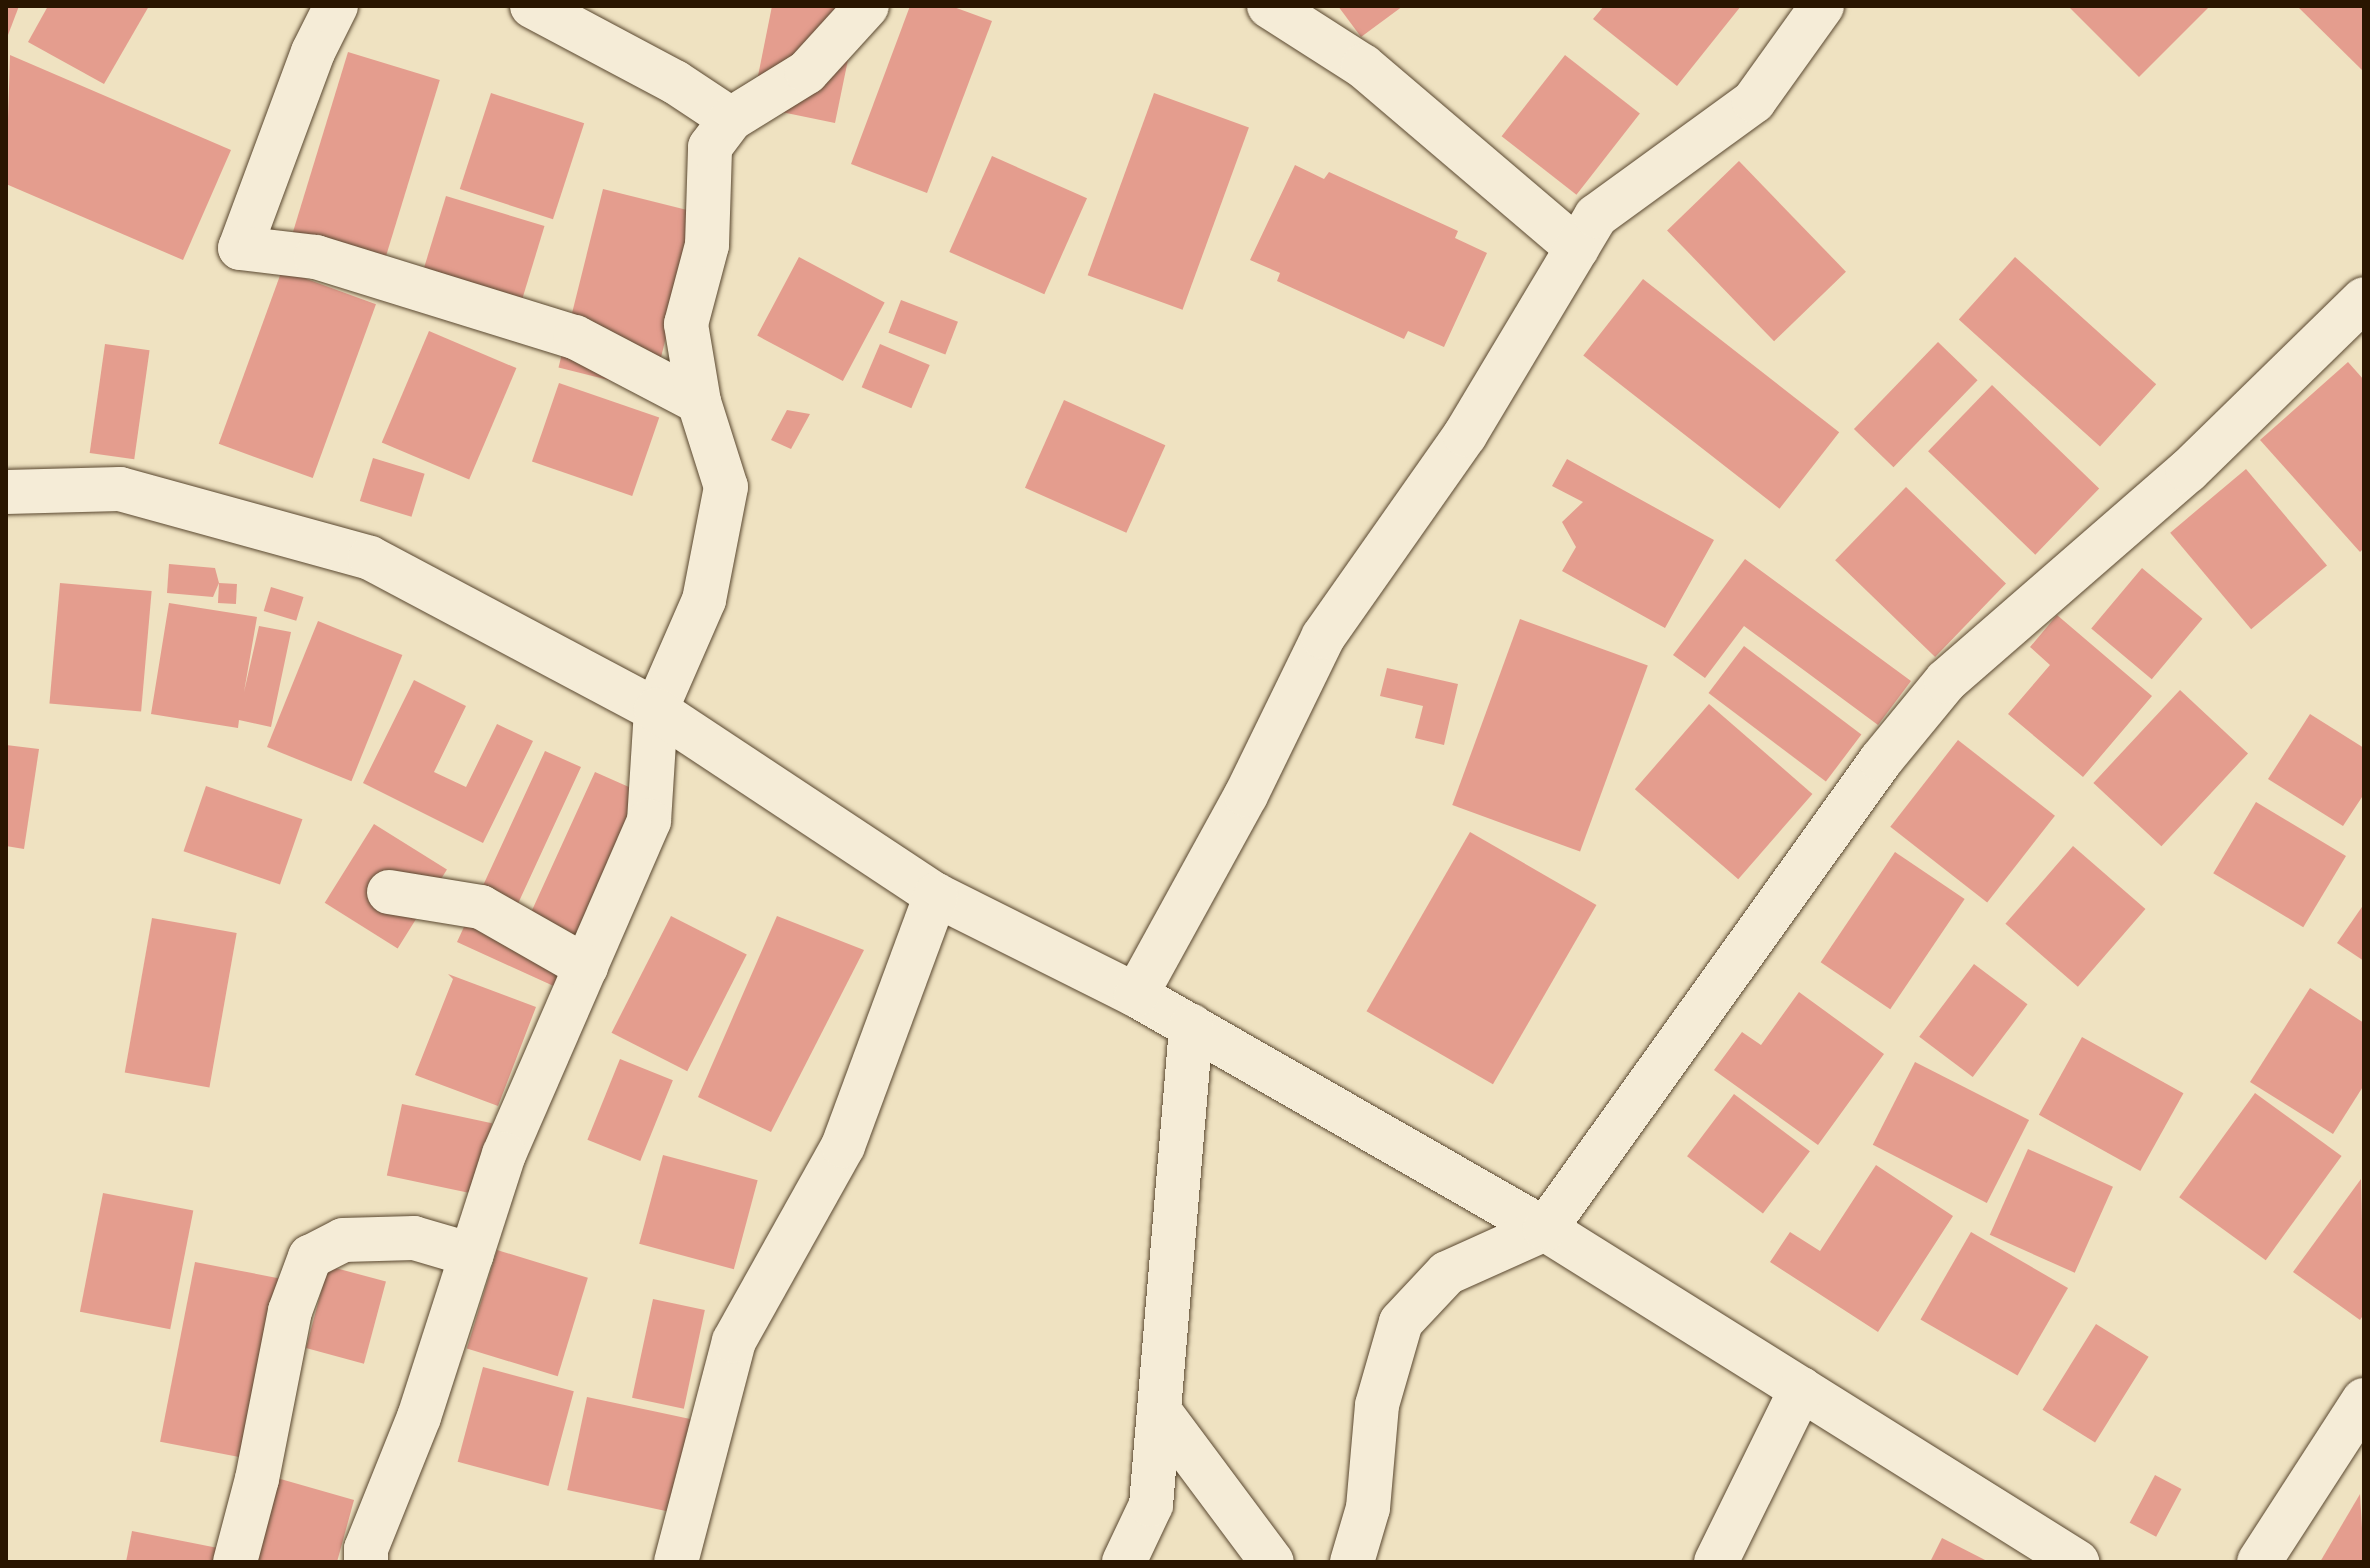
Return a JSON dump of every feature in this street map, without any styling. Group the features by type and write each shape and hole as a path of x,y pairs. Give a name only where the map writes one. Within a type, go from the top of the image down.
{"street":[{"path":"336,6 313,52 240,248 316,257 575,337 699,402"},
{"path":"532,6 675,82 731,119"},
{"path":"366,1562 366,1549 419,1417 504,1154 649,821 656,710 704,600 726,487 699,402 686,324 707,245 710,147 731,119 807,72 867,6"},
{"path":"1269,6 1363,66 1577,248"},
{"path":"1136,995 1246,795 1323,637 1465,435 1596,216 1754,101 1822,6"},
{"path":"1352,1562 1368,1508 1377,1405 1401,1322 1447,1273 1545,1229 1881,760 1946,681 2188,471 2364,299"},
{"path":"6,492 120,489 370,558 656,710 936,895 1136,995 1545,1229 2077,1562"},
{"path":"389,892 481,907 586,967"},
{"path":"676,1562 734,1341 843,1146 936,895"},
{"path":"1124,1562 1151,1505 1191,1026"},
{"path":"235,1562 257,1479 290,1311 310,1257 343,1240 414,1238 472,1255"},
{"path":"1716,1562 1801,1389"},
{"path":"2259,1562 2364,1400"},
{"path":"1160,1412 1272,1562"}],"building":[{"path":"6,6 19,6 8,35 6,34"},
{"path":"48,6 149,6 104,84 28,42"},
{"path":"772,6 859,6 835,123 752,106"},
{"path":"910,6 951,6 992,21 927,193 851,164"},
{"path":"1338,6 1403,6 1361,37"},
{"path":"1604,6 1741,6 1677,86 1593,19"},
{"path":"2068,6 2210,6 2139,77"},
{"path":"2297,6 2364,6 2364,72"},
{"path":"348,52 440,80 378,282 286,254"},
{"path":"10,55 231,150 183,260 6,184"},
{"path":"1565,55 1640,113 1576,195 1502,136"},
{"path":"491,93 584,123 553,219 460,189"},
{"path":"1154,93 1249,128 1183,310 1088,275"},
{"path":"992,156 1087,198 1044,294 949,252"},
{"path":"1739,161 1846,272 1774,341 1667,230"},
{"path":"1295,165 1324,179 1329,172 1458,231 1455,238 1487,253 1444,347 1408,331 1404,339 1277,281 1280,273 1250,260"},
{"path":"603,189 697,212 653,391 558,368"},
{"path":"446,196 544,226 516,318 418,288"},
{"path":"799,257 885,303 843,381 757,336"},
{"path":"2015,257 2156,384 2100,447 1959,319"},
{"path":"282,270 376,304 313,478 219,444"},
{"path":"1643,279 1839,432 1779,509 1583,355"},
{"path":"901,300 958,322 945,355 888,333"},
{"path":"429,331 516,368 469,480 382,442"},
{"path":"1938,342 1978,380 1894,467 1854,429"},
{"path":"105,344 150,350 134,459 90,453"},
{"path":"880,344 930,365 911,408 862,387"},
{"path":"2348,362 2364,380 2364,548 2360,552 2260,440"},
{"path":"559,383 659,418 632,496 532,461"},
{"path":"1992,385 2099,489 2035,555 1928,451"},
{"path":"1064,400 1165,445 1126,533 1025,488"},
{"path":"787,410 810,414 791,449 771,440"},
{"path":"373,458 425,474 411,517 360,501"},
{"path":"1567,459 1714,540 1665,628 1562,571 1576,547 1562,522 1583,502 1552,486"},
{"path":"2246,469 2327,566 2251,629 2170,533"},
{"path":"1906,487 2006,584 1935,657 1835,560"},
{"path":"1745,559 1911,681 1878,725 1744,626 1705,678 1673,655"},
{"path":"169,564 215,568 219,583 213,597 167,593"},
{"path":"2142,568 2203,619 2152,679 2091,629"},
{"path":"60,583 152,591 141,712 49,704"},
{"path":"219,583 237,584 236,604 218,603"},
{"path":"271,587 304,597 296,621 264,611"},
{"path":"169,603 257,617 244,692 259,626 291,632 271,727 239,720 238,728 151,714"},
{"path":"2057,615 2152,696 2083,777 2008,714 2050,665 2030,647"},
{"path":"1520,619 1648,666 1580,852 1452,805"},
{"path":"318,621 402,655 351,781 267,747"},
{"path":"1744,646 1861,734 1826,782 1708,693"},
{"path":"1387,668 1458,684 1444,745 1415,738 1423,706 1380,696"},
{"path":"414,680 466,706 434,772 466,787 497,724 533,741 483,843 363,783"},
{"path":"2180,690 2248,753 2161,846 2093,783"},
{"path":"1709,704 1812,794 1738,879 1635,789"},
{"path":"2310,714 2364,748 2364,794 2343,826 2268,779"},
{"path":"1958,740 2055,816 1987,902 1890,827"},
{"path":"6,745 39,749 24,849 6,846"},
{"path":"545,751 581,767 504,934 518,941 595,772 647,795 558,988 457,942"},
{"path":"206,786 302,819 280,884 184,851"},
{"path":"2256,802 2346,856 2303,927 2213,873"},
{"path":"374,824 447,870 398,948 325,903"},
{"path":"1470,832 1596,905 1493,1084 1366,1011"},
{"path":"2073,846 2145,909 2078,987 2005,924"},
{"path":"1895,852 1965,899 1890,1009 1821,962"},
{"path":"2364,904 2364,961 2337,943"},
{"path":"671,916 747,955 687,1071 612,1033"},
{"path":"777,916 864,950 771,1132 698,1097"},
{"path":"152,918 237,933 209,1088 125,1073"},
{"path":"1974,964 2028,1004 1973,1077 1919,1037"},
{"path":"448,974 536,1007 498,1106 415,1075 453,979"},
{"path":"2310,988 2364,1023 2364,1085 2333,1134 2250,1082"},
{"path":"1799,992 1884,1054 1818,1145 1714,1070 1742,1032 1761,1045"},
{"path":"2082,1037 2183,1093 2140,1171 2039,1115"},
{"path":"620,1059 673,1080 640,1161 587,1140"},
{"path":"1915,1062 2029,1120 1987,1203 1873,1145"},
{"path":"2255,1093 2342,1156 2266,1260 2179,1197"},
{"path":"1734,1094 1810,1151 1763,1213 1687,1156"},
{"path":"402,1104 492,1123 477,1195 387,1175"},
{"path":"2028,1149 2113,1187 2075,1273 1990,1235"},
{"path":"663,1155 758,1180 734,1269 639,1244"},
{"path":"1876,1165 1953,1216 1878,1332 1770,1262 1790,1232 1820,1251"},
{"path":"2361,1179 2364,1314 2360,1320 2293,1272"},
{"path":"103,1193 193,1211 170,1329 80,1312"},
{"path":"1971,1232 2068,1288 2017,1375 1920,1319"},
{"path":"497,1250 588,1278 558,1376 467,1348"},
{"path":"195,1262 291,1281 256,1460 160,1442"},
{"path":"328,1266 386,1282 364,1364 306,1348"},
{"path":"653,1299 705,1310 684,1409 632,1398"},
{"path":"2096,1324 2149,1357 2095,1443 2042,1410"},
{"path":"483,1367 574,1391 548,1486 458,1462"},
{"path":"587,1397 699,1421 679,1514 567,1490"},
{"path":"2155,1475 2181,1489 2156,1537 2130,1523"},
{"path":"277,1478 354,1500 337,1562 253,1562"},
{"path":"2360,1494 2364,1562 2320,1562"},
{"path":"132,1531 223,1549 220,1562 126,1562"},
{"path":"1942,1538 1989,1562 1930,1562"}]}
